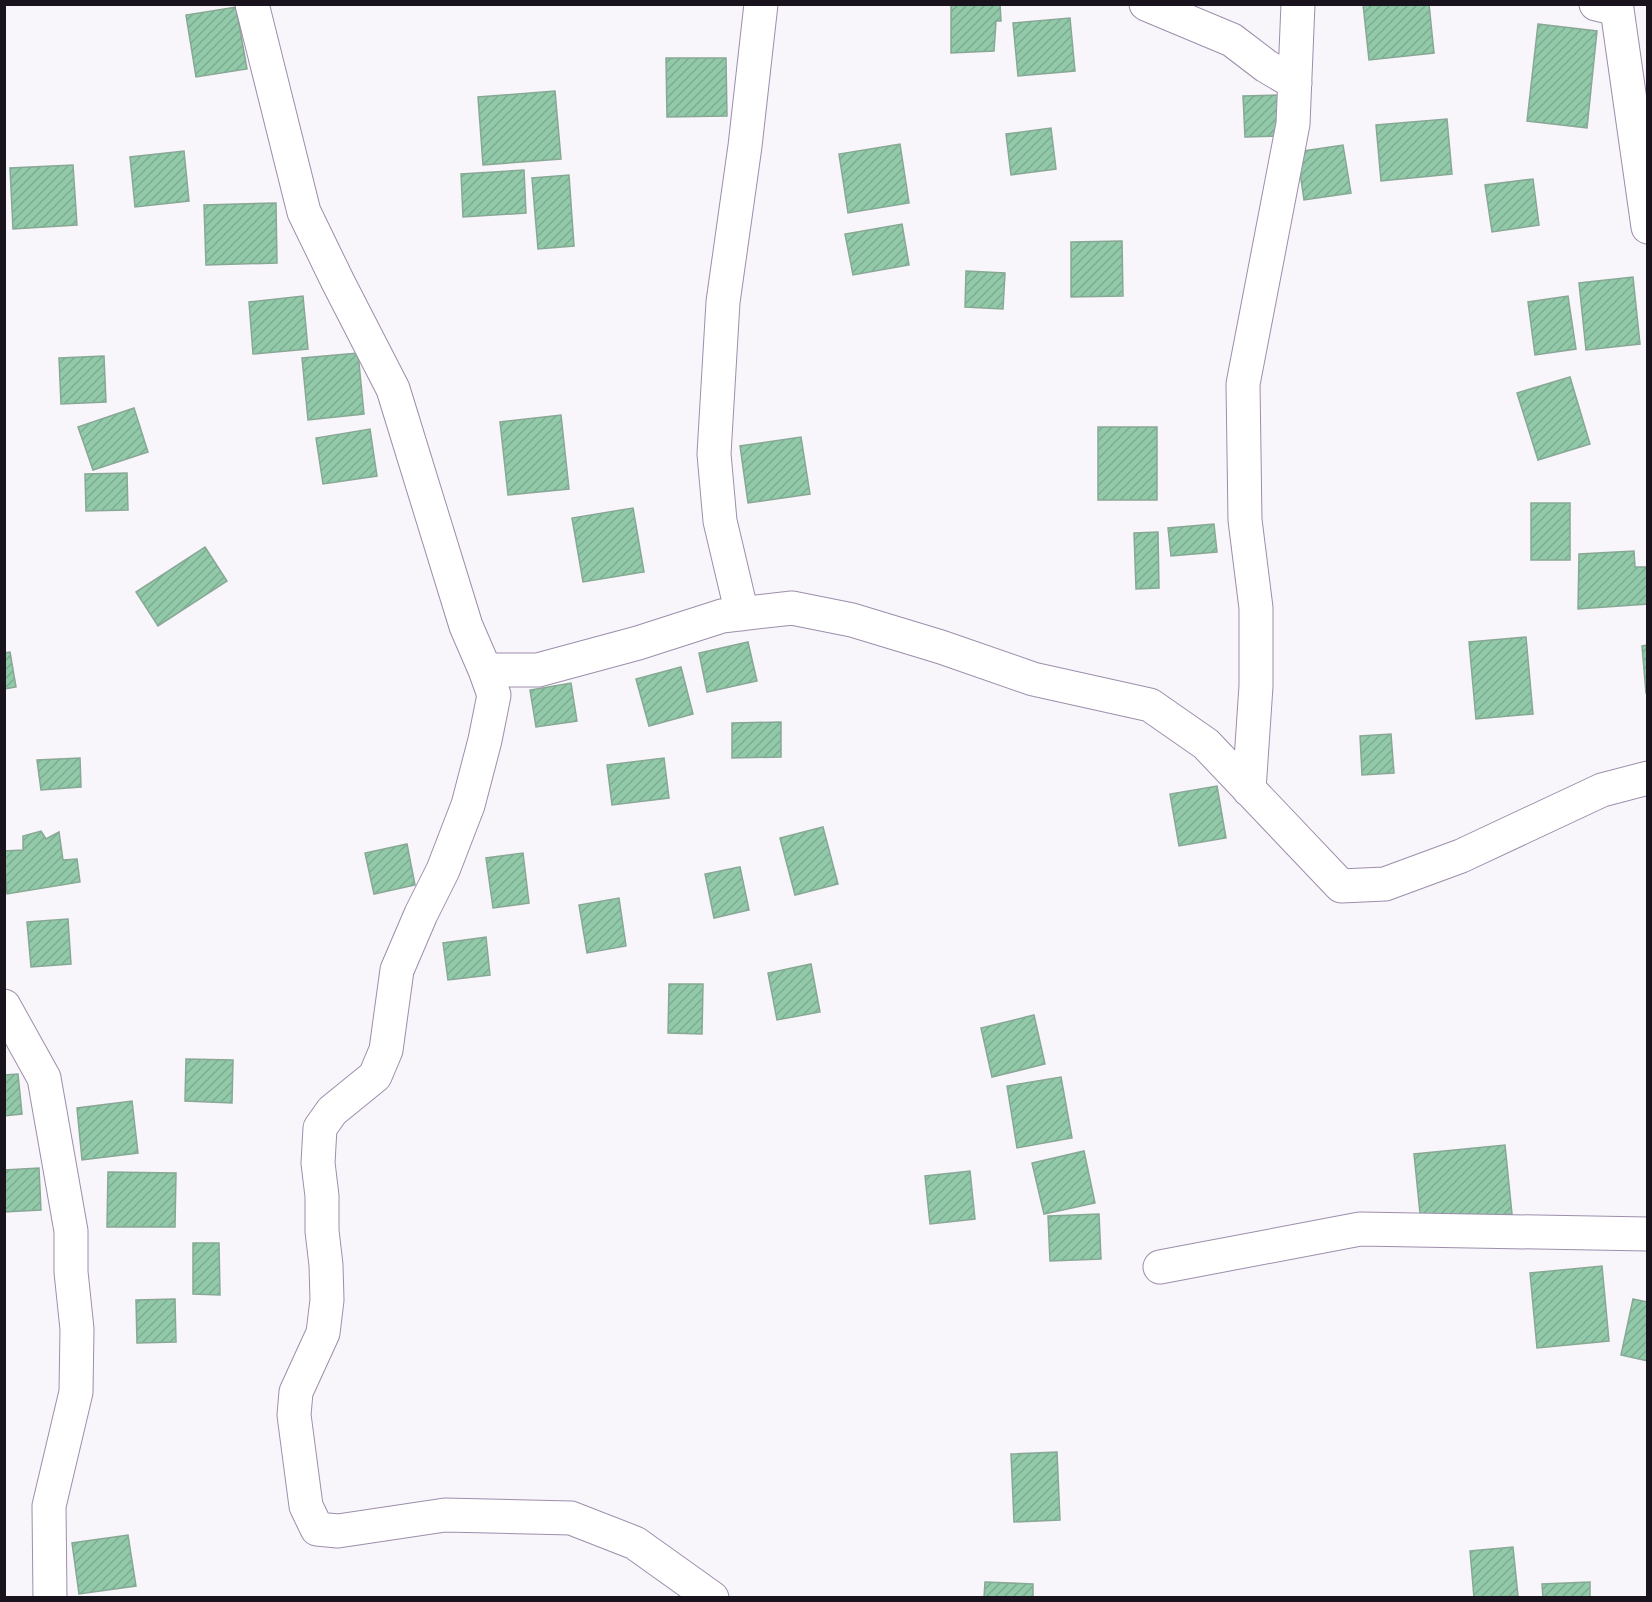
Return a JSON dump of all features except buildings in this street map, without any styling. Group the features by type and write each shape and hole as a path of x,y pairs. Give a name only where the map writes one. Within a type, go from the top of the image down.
{"street":[{"path":"252,4 304,212 393,388 466,626 494,695 468,805 443,870 397,970 386,1050 375,1076 332,1111 320,1128 318,1163 322,1196 327,1300 323,1333 296,1392 294,1414 306,1506 317,1529 338,1531 445,1515 572,1518 635,1543 712,1598"},
{"path":"742,614 720,521 714,454 723,302 746,136 761,4"},
{"path":"1146,4 1232,40 1266,66 1295,82"},
{"path":"1249,790 1256,686 1256,608 1245,520 1244,384 1293,124 1298,4"},
{"path":"1610,6 1647,226"},
{"path":"485,670 538,670 638,643 722,616 792,608 852,620 941,647 1033,679 1150,705 1206,744 1341,886 1385,884 1461,856 1602,790 1647,778"},
{"path":"4,1006 44,1078 71,1231 71,1272 77,1329 76,1392 49,1506 50,1598"},
{"path":"1160,1267 1360,1229 1647,1234"}]}
